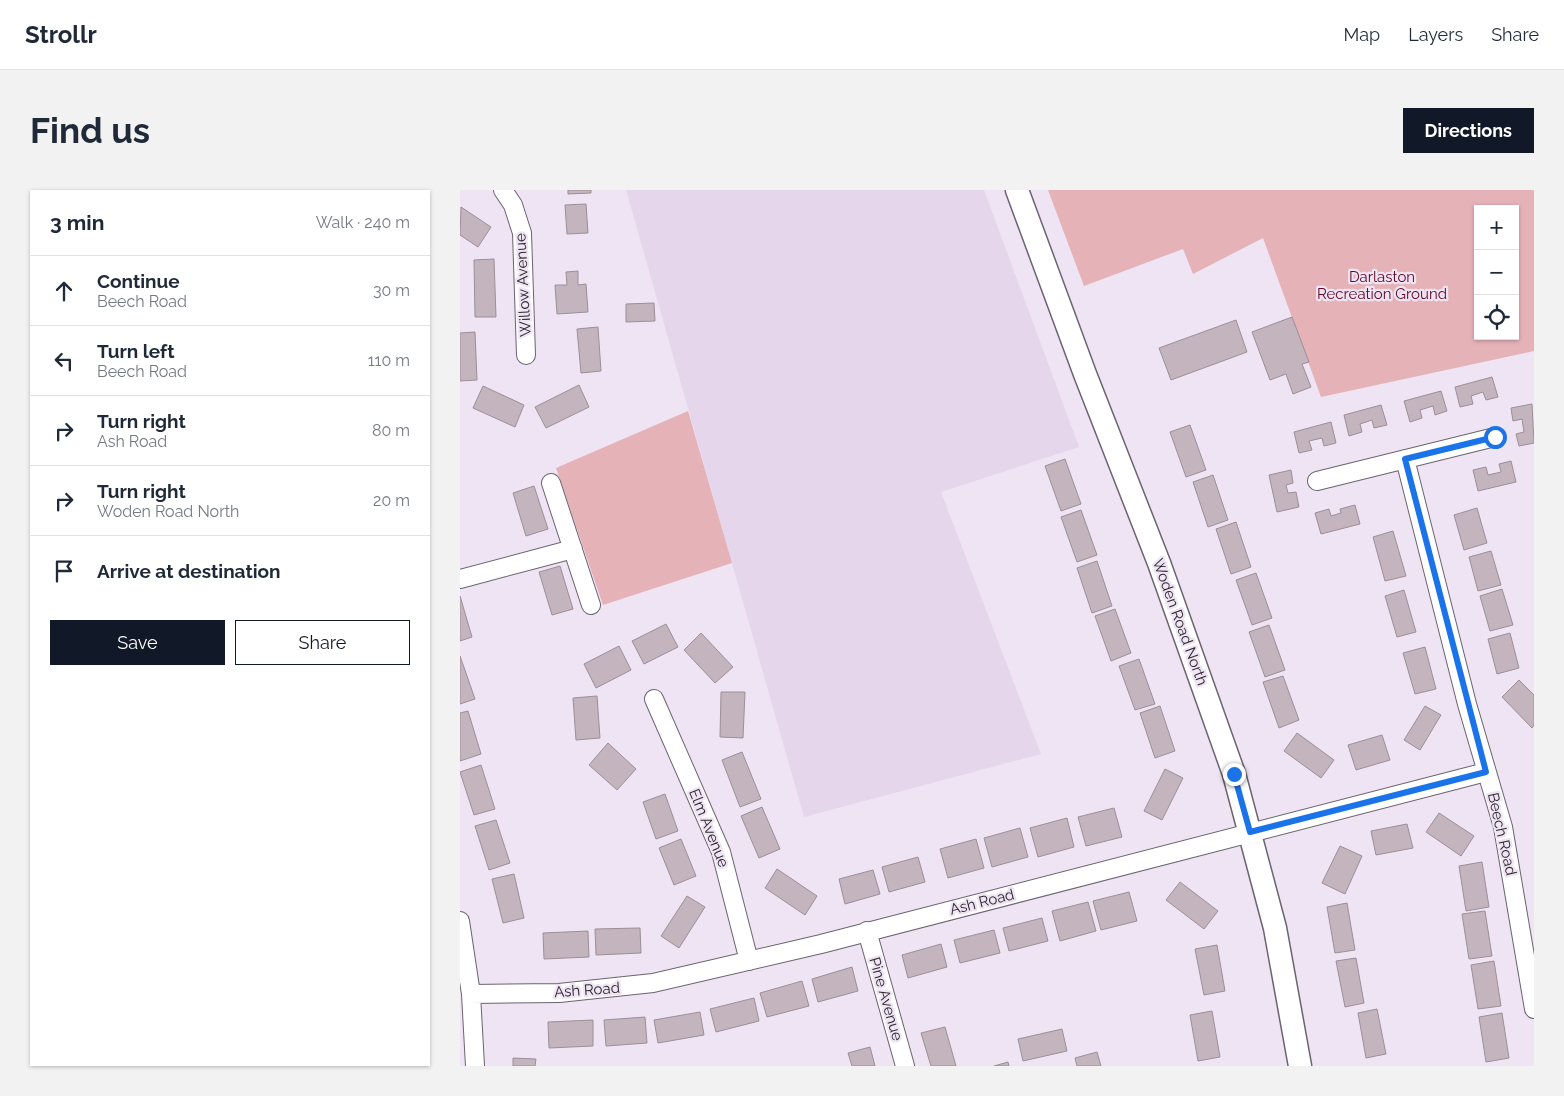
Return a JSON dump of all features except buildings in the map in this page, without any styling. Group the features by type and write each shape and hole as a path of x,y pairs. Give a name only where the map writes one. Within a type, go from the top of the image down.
{"street":[{"name":"Willow Avenue","path":"503,190 513,205 522,233 526,355"},
{"name":"Woden Road North","path":"1018,190 1085,374 1159,563 1234,774 1275,928 1300,1066"},
{"path":"1317,480 1495,437"},
{"name":"Beech Road","path":"1405,459 1486,772 1503,827 1534,1009"},
{"path":"551,483 591,605"},
{"path":"460,579 572,549"},
{"name":"Elm Avenue","path":"654,699 721,852 749,961"},
{"name":"Ash Road","path":"471,994 559,993 653,984 1486,772"},
{"path":"460,922 471,994 475,1066"},
{"name":"Pine Avenue","path":"867,931 905,1066"}],"shaded area":[{"path":"626,190 984,190 1079,447 941,492 1041,754 804,817"}],"green space":[{"name":"Darlaston Recreation Ground","path":"1048,190 1534,190 1534,351 1321,397 1263,238 1193,274 1183,249 1084,286"},
{"path":"688,411 732,563 603,605 556,468"}],"route":[{"path":"1234,774 1250,832 1486,772 1405,459 1495,437"}]}
